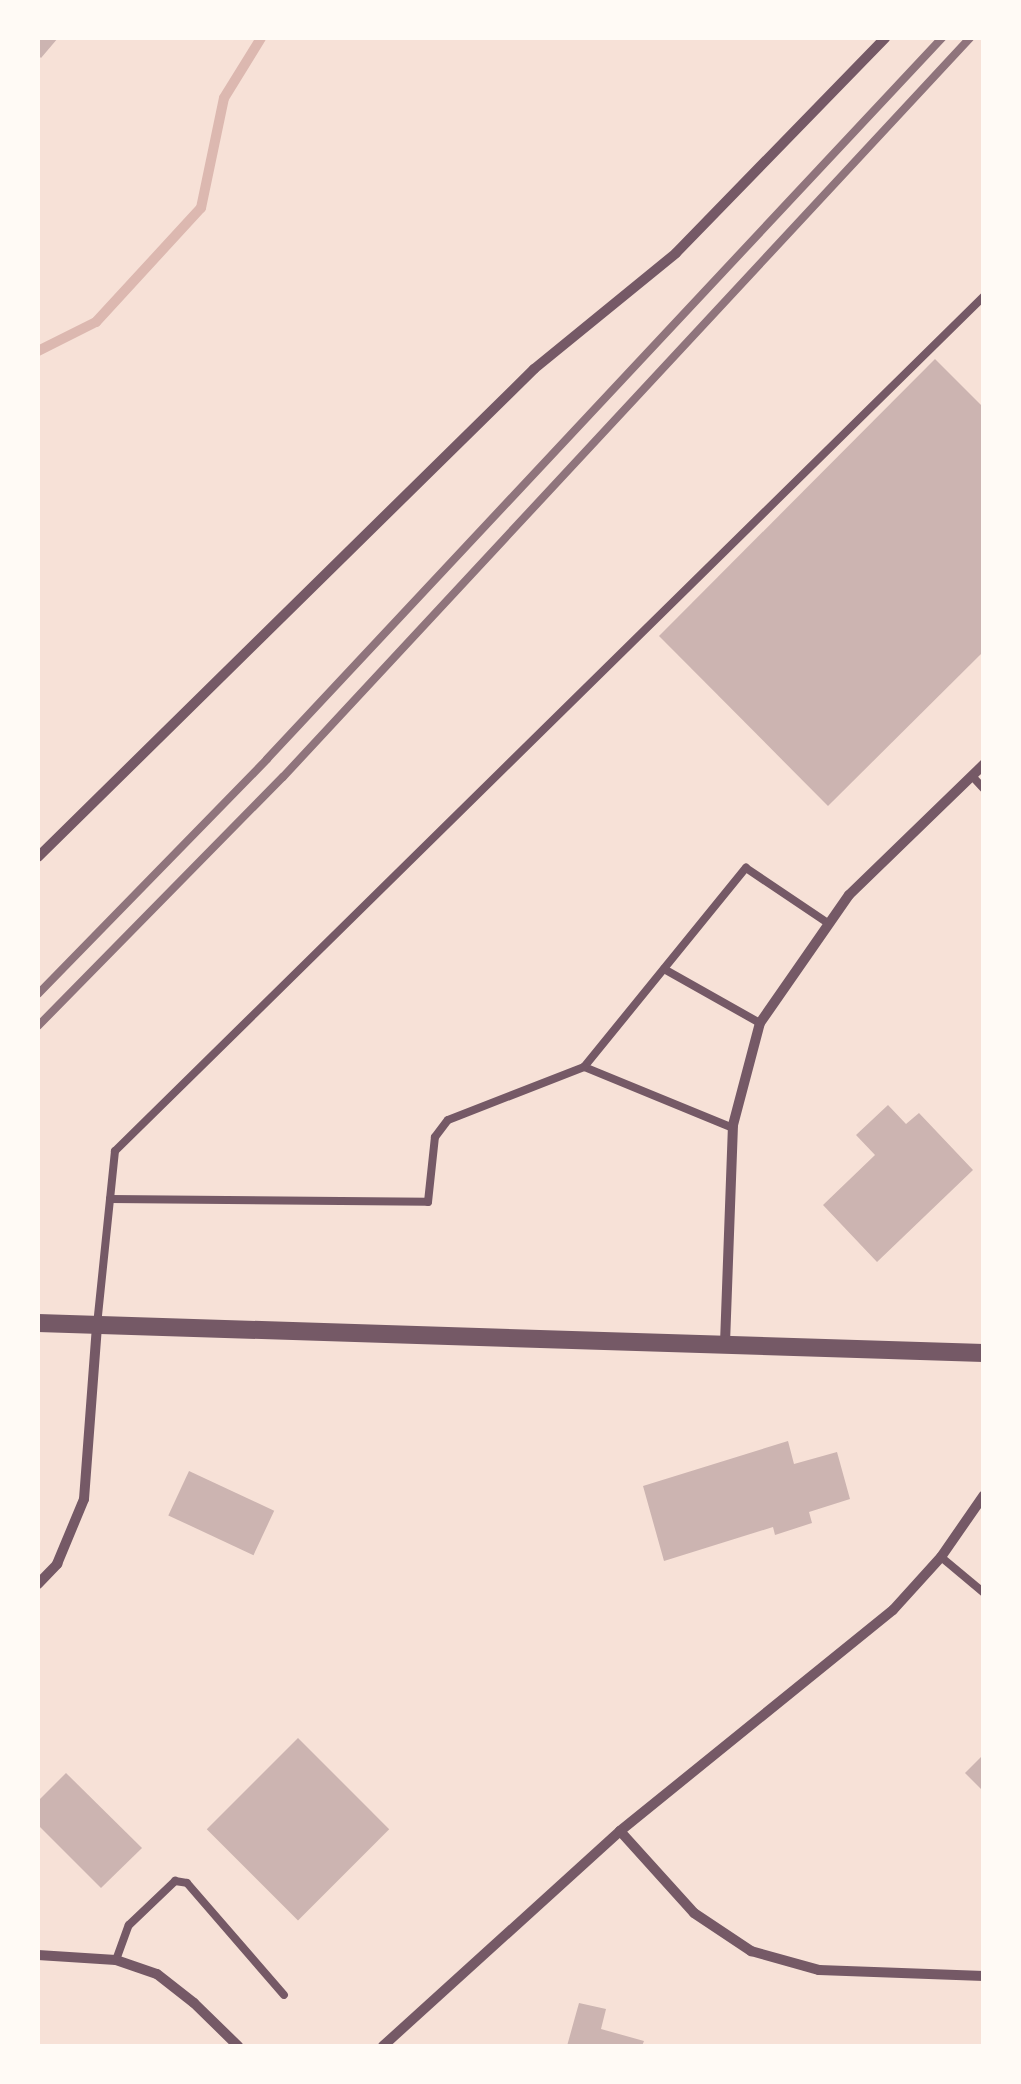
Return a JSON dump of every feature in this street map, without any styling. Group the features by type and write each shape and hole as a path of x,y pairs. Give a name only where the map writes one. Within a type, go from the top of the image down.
{"street":[{"path":"38,857 534,369 676,253 884,38"},
{"path":"725,1343 733,1128 760,1023 849,895 984,764"},
{"path":"38,1322 984,1353"},
{"path":"38,1584 57,1564 84,1498 97,1324"},
{"path":"383,2046 620,1831 893,1610 941,1557 984,1495"},
{"path":"620,1831 694,1913 751,1951 819,1970 984,1976"},
{"path":"38,1954 116,1960 156,1974 194,2002 238,2046"}],"lane":[{"path":"97,1324 115,1151 984,296"},
{"path":"972,776 984,789"},
{"path":"110,1199 428,1202 436,1137 448,1120 584,1067 746,868 828,923"},
{"path":"664,970 760,1023"},
{"path":"584,1067 733,1128"},
{"path":"941,1557 984,1593"},
{"path":"116,1960 129,1925 174,1880 187,1883 284,1995"}],"building":[{"path":"38,38 58,38 41,58 38,55"},
{"path":"935,359 984,408 984,651 828,806 659,636"},
{"path":"888,1105 906,1124 919,1113 973,1170 877,1262 823,1205 875,1155 856,1135"},
{"path":"788,1441 794,1464 837,1452 850,1499 809,1512 812,1523 775,1535 773,1527 664,1561 643,1486"},
{"path":"189,1471 274,1511 253,1555 168,1515"},
{"path":"298,1738 389,1829 298,1920 207,1829"},
{"path":"984,1754 984,1792 965,1773"},
{"path":"66,1773 142,1848 101,1888 38,1825 38,1801"},
{"path":"579,2003 606,2009 601,2029 644,2041 642,2046 567,2046"}],"waterway":[{"path":"38,351 96,322 201,208 224,98 261,38"}],"railway":[{"path":"38,994 267,759 942,38"},
{"path":"38,1026 283,777 970,38"}]}
